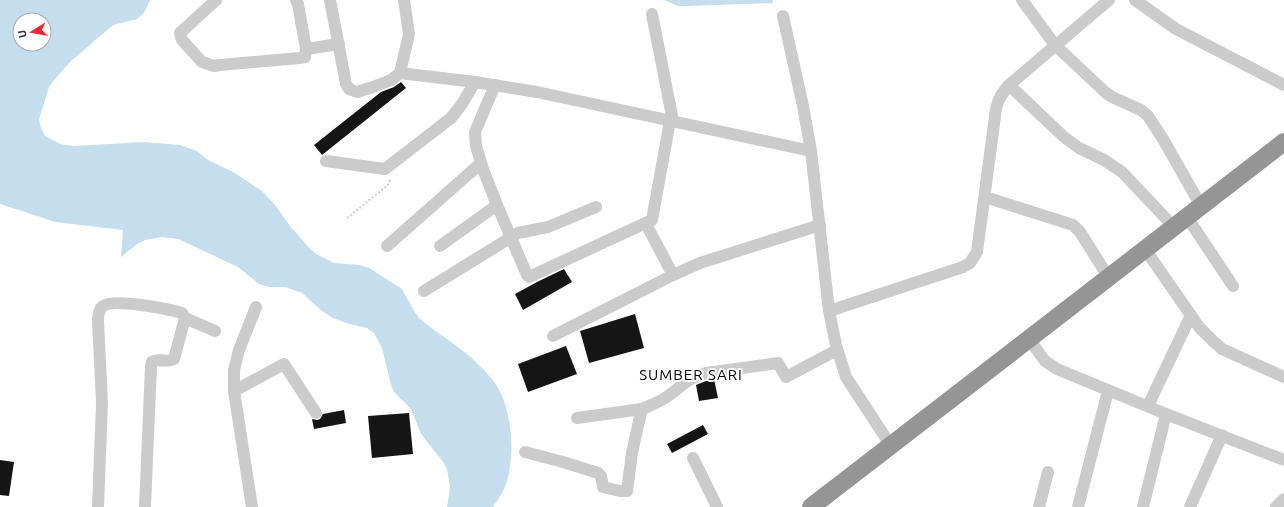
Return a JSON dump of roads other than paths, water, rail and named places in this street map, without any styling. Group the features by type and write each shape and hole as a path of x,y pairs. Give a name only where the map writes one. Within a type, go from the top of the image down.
{"highway":[{"path":"813,507 1180,222 1283,146"}],"street":[{"path":"216,0 180,33 182,40 202,62 214,66 304,57 306,49 296,0"},
{"path":"330,0 346,84 349,89 356,92 391,80 400,73 409,34 404,0"},
{"path":"1022,0 1055,46 1112,97 1141,110 1148,116 1160,132 1201,206"},
{"path":"829,311 970,264 977,252 998,101 1002,92 1110,0"},
{"path":"1135,0 1182,32 1284,85"},
{"path":"495,85 475,132 476,146 497,205 526,275 529,277 646,224 654,218 671,121 652,14"},
{"path":"783,16 803,106 811,151 829,311 837,350 846,377 891,446"},
{"path":"306,49 339,44"},
{"path":"400,73 495,85 811,151"},
{"path":"326,161 385,169 451,118 462,104 475,82"},
{"path":"1009,85 1064,137 1079,148 1122,172 1180,222 1233,286"},
{"path":"387,246 481,163"},
{"path":"985,198 1073,225 1080,232 1109,278"},
{"path":"440,246 497,205"},
{"path":"424,291 510,237 522,232 554,225 596,207"},
{"path":"646,224 673,274"},
{"path":"553,336 673,274 700,263 820,225"},
{"path":"1145,249 1206,335 1222,349 1284,377"},
{"path":"98,507 102,403 98,321 99,313 103,306 111,304 149,305 182,313 185,318 215,331"},
{"path":"252,507 234,391 234,370 239,350 256,308"},
{"path":"1148,406 1191,315"},
{"path":"146,507 151,366 152,362 156,360 169,362 174,359 185,318"},
{"path":"1029,339 1045,361 1050,365 1108,391 1284,460"},
{"path":"577,418 642,409 657,403 685,382 706,373 778,363 786,377 837,350"},
{"path":"234,391 284,364 316,413"},
{"path":"1078,507 1108,391"},
{"path":"525,452 598,473 601,476 603,487 627,491 632,453 638,421 642,409"},
{"path":"1143,507 1166,414"},
{"path":"1190,507 1222,435"},
{"path":"693,458 717,507"},
{"path":"1039,507 1048,472"},
{"path":"1276,507 1284,499"}],"water":[{"path":"0,0 150,0 144,13 137,19 113,25 71,61 54,80 49,87 39,119 45,136 60,144 74,146 144,142 180,145 197,151 208,160 233,172 262,191 311,250 318,255 334,263 360,265 369,268 402,289 419,318 474,360 488,374 498,388 507,411 511,438 508,478 502,494 493,507 447,507 450,487 447,469 421,434 411,409 394,392 382,348 374,333 367,328 349,324 333,318 322,311 302,293 285,287 268,287 259,284 238,267 178,239 162,237 145,240 137,244 121,257 123,230 55,222 0,204"},
{"path":"664,0 772,0 773,3 678,6"}],"district":[{"name":"SUMBER SARI","path":"691,375"}]}
